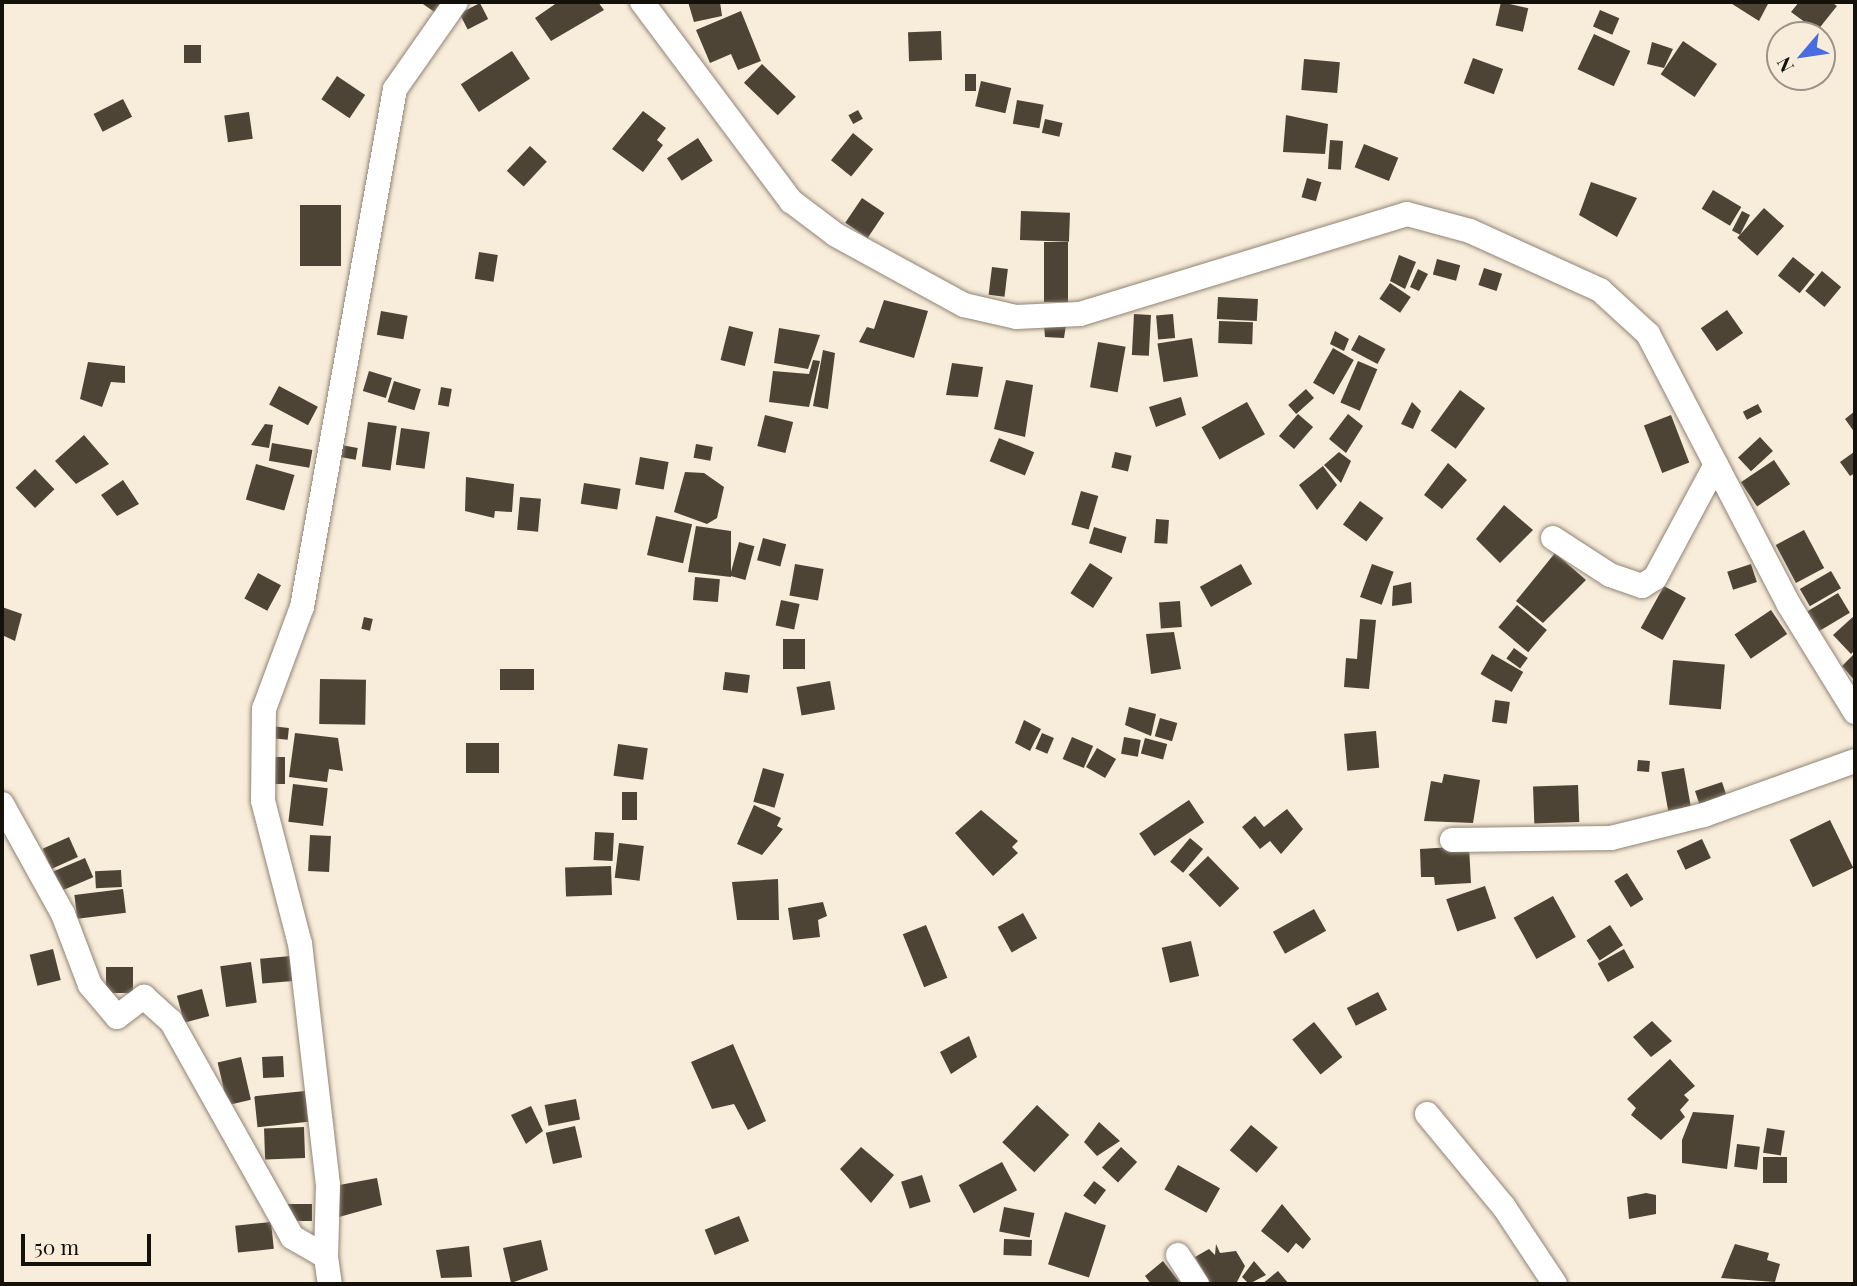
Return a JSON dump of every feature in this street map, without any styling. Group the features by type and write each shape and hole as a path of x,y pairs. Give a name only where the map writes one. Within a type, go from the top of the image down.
{"street":[{"path":"330,1284 326,1256 328,1185 300,944 263,801 264,709 302,607 396,89 456,2"},
{"path":"642,2 791,201 836,235 964,305 1009,316 1080,314 1391,217 1423,216 1470,231 1615,300 1648,334 1831,680 1855,712"},
{"path":"1553,538 1610,575 1642,586 1655,578 1716,464"},
{"path":"1452,840 1611,838 1704,816 1855,761"},
{"path":"2,804 63,914 90,985 117,1017 144,997 171,1021 292,1237 326,1256"},
{"path":"1427,1114 1504,1207 1555,1284"},
{"path":"1178,1255 1196,1284"}],"building":[{"path":"420,2 443,2 436,13"},
{"path":"558,2 598,2 604,10 551,41 535,18"},
{"path":"688,2 720,2 722,16 694,22"},
{"path":"1501,2 1528,8 1523,32 1496,25"},
{"path":"1729,2 1769,2 1759,21"},
{"path":"1799,2 1831,2 1837,6 1825,21 1803,21 1791,12"},
{"path":"480,3 488,19 468,29 460,13"},
{"path":"1600,10 1619,18 1612,35 1593,27"},
{"path":"741,11 761,61 738,70 731,54 710,63 696,30"},
{"path":"941,31 942,60 909,61 908,32"},
{"path":"1594,34 1630,51 1614,86 1578,69"},
{"path":"1683,41 1717,64 1695,97 1661,74"},
{"path":"1652,42 1673,49 1664,68 1647,64"},
{"path":"184,45 201,45 201,63 184,63"},
{"path":"512,51 530,79 479,112 461,84"},
{"path":"1473,58 1503,69 1494,94 1464,83"},
{"path":"1304,59 1340,62 1337,93 1301,90"},
{"path":"762,64 796,97 778,115 744,83"},
{"path":"965,74 976,74 976,91 965,91"},
{"path":"337,76 365,95 350,118 321,99"},
{"path":"981,81 1011,88 1005,113 975,106"},
{"path":"123,99 132,117 103,132 94,114"},
{"path":"1017,100 1044,105 1039,128 1013,124"},
{"path":"858,110 863,119 853,124 848,115"},
{"path":"643,111 666,128 657,140 663,145 643,172 612,149"},
{"path":"249,112 253,139 228,142 224,115"},
{"path":"1286,115 1328,124 1325,154 1283,152"},
{"path":"1045,119 1063,123 1059,137 1042,133"},
{"path":"853,133 873,149 851,177 831,160"},
{"path":"698,138 713,161 682,181 667,158"},
{"path":"1330,140 1343,141 1341,170 1328,169"},
{"path":"1364,144 1398,158 1389,181 1355,167"},
{"path":"530,146 547,162 524,187 507,171"},
{"path":"1307,178 1321,182 1316,201 1301,197"},
{"path":"1591,182 1637,198 1617,237 1579,215"},
{"path":"1713,190 1741,207 1730,226 1702,209"},
{"path":"862,198 884,213 868,238 845,223"},
{"path":"300,205 341,205 341,266 300,266"},
{"path":"1764,208 1784,226 1757,256 1737,238"},
{"path":"1021,211 1070,213 1069,242 1020,240"},
{"path":"1742,211 1750,215 1740,235 1732,231"},
{"path":"1044,242 1068,242 1068,302 1044,302"},
{"path":"479,252 498,255 494,282 475,279"},
{"path":"1399,255 1416,262 1405,289 1390,281"},
{"path":"1793,257 1815,275 1800,293 1778,276"},
{"path":"1437,259 1460,265 1456,281 1433,274"},
{"path":"992,267 1008,269 1004,297 989,295"},
{"path":"1484,268 1502,274 1497,291 1478,285"},
{"path":"1418,269 1428,274 1419,291 1410,287"},
{"path":"1822,271 1841,287 1824,307 1805,291"},
{"path":"1390,283 1411,297 1400,313 1379,299"},
{"path":"1218,297 1258,299 1257,321 1217,319"},
{"path":"884,300 928,311 914,358 859,342 867,327 874,329"},
{"path":"1727,310 1743,333 1717,351 1701,328"},
{"path":"381,311 408,316 403,339 377,335"},
{"path":"1134,314 1151,315 1149,356 1132,355"},
{"path":"1173,314 1175,338 1158,339 1156,315"},
{"path":"1219,321 1253,322 1252,344 1218,343"},
{"path":"1044,325 1066,325 1064,338 1045,337"},
{"path":"729,326 753,332 745,366 721,360"},
{"path":"779,328 820,335 808,369 774,363"},
{"path":"1335,331 1349,339 1344,351 1330,344"},
{"path":"1359,335 1385,349 1378,364 1351,350"},
{"path":"1192,338 1198,377 1164,382 1157,343"},
{"path":"1098,342 1126,347 1118,392 1090,387"},
{"path":"1333,348 1354,360 1334,395 1313,383"},
{"path":"823,350 835,353 828,409 813,406"},
{"path":"813,360 820,361 809,407 769,402 773,371 809,374"},
{"path":"1358,361 1377,369 1360,411 1340,402"},
{"path":"88,362 125,366 125,383 111,382 102,407 80,399"},
{"path":"952,363 983,367 978,397 946,395"},
{"path":"369,371 392,378 386,398 363,391"},
{"path":"1006,380 1033,385 1025,437 994,429"},
{"path":"394,381 421,389 414,410 388,402"},
{"path":"279,386 318,407 308,425 269,405"},
{"path":"441,387 452,389 449,407 438,405"},
{"path":"1306,389 1314,398 1296,414 1288,405"},
{"path":"1460,390 1485,408 1456,449 1431,430"},
{"path":"1181,397 1186,415 1156,427 1149,407"},
{"path":"1247,402 1265,434 1219,460 1202,427"},
{"path":"1412,402 1421,411 1413,429 1401,424"},
{"path":"1758,404 1762,412 1747,420 1743,412"},
{"path":"1855,411 1855,433 1845,419"},
{"path":"1298,414 1313,427 1294,449 1279,436"},
{"path":"1348,414 1363,426 1346,453 1329,439"},
{"path":"765,415 793,422 785,453 757,446"},
{"path":"1671,415 1689,463 1662,473 1644,425"},
{"path":"368,422 397,426 390,471 362,467"},
{"path":"265,424 273,425 269,448 251,445"},
{"path":"401,428 430,432 425,469 396,465"},
{"path":"84,435 109,464 76,484 55,461"},
{"path":"1760,437 1773,451 1751,471 1738,457"},
{"path":"999,438 1034,452 1025,475 990,461"},
{"path":"272,443 312,450 309,468 269,461"},
{"path":"696,444 713,447 710,461 694,458"},
{"path":"341,445 358,448 356,460 339,457"},
{"path":"1115,452 1132,456 1128,471 1111,468"},
{"path":"1339,452 1351,461 1341,483 1324,465"},
{"path":"1854,452 1855,473 1850,476 1840,462"},
{"path":"640,457 669,462 664,490 635,485"},
{"path":"1774,460 1790,484 1757,506 1741,482"},
{"path":"1448,463 1467,480 1442,509 1424,495"},
{"path":"256,464 294,475 284,511 246,500"},
{"path":"1323,466 1337,485 1317,510 1299,485"},
{"path":"35,469 54,489 35,508 16,488"},
{"path":"685,472 704,473 724,487 717,518 707,524 674,512"},
{"path":"466,477 514,484 512,512 495,511 494,518 465,511"},
{"path":"123,480 139,504 117,516 101,495"},
{"path":"584,483 621,489 617,510 581,504"},
{"path":"1081,491 1098,496 1089,530 1071,525"},
{"path":"520,497 541,499 538,532 517,530"},
{"path":"1360,501 1383,518 1366,542 1343,524"},
{"path":"1504,505 1533,530 1500,563 1476,539"},
{"path":"656,516 692,524 683,563 647,555"},
{"path":"1156,519 1169,520 1167,544 1154,543"},
{"path":"696,526 731,531 731,577 688,572"},
{"path":"1094,527 1127,537 1122,553 1089,543"},
{"path":"1804,530 1824,568 1796,583 1776,545"},
{"path":"763,538 786,544 780,566 757,560"},
{"path":"739,542 754,546 745,580 730,576"},
{"path":"1555,553 1586,580 1543,623 1516,601"},
{"path":"1090,563 1113,578 1093,608 1070,593"},
{"path":"795,564 824,569 818,601 789,596"},
{"path":"1241,564 1252,584 1211,607 1200,587"},
{"path":"1372,564 1394,572 1382,605 1360,597"},
{"path":"1751,564 1757,582 1733,590 1727,572"},
{"path":"1831,571 1841,588 1810,606 1800,589"},
{"path":"258,573 281,585 267,611 244,599"},
{"path":"695,577 720,579 718,602 693,600"},
{"path":"1411,582 1412,603 1392,606 1393,586"},
{"path":"1664,586 1686,598 1663,640 1641,628"},
{"path":"1838,593 1850,613 1815,634 1803,614"},
{"path":"781,600 800,604 794,629 776,625"},
{"path":"1180,601 1182,627 1161,628 1159,602"},
{"path":"1517,605 1547,630 1528,652 1498,627"},
{"path":"2,607 22,614 15,641 2,635"},
{"path":"1771,610 1787,634 1751,659 1735,635"},
{"path":"1855,615 1855,650 1851,654 1833,635"},
{"path":"364,617 373,619 370,631 361,629"},
{"path":"1360,619 1376,620 1369,689 1344,687 1346,658 1357,659"},
{"path":"1174,632 1181,669 1151,674 1146,634"},
{"path":"783,639 805,639 805,669 783,669"},
{"path":"1514,648 1528,658 1520,669 1506,659"},
{"path":"1855,653 1855,681 1842,666"},
{"path":"1492,654 1523,672 1512,692 1480,674"},
{"path":"1673,660 1725,665 1721,709 1669,705"},
{"path":"500,669 534,669 534,690 500,690"},
{"path":"725,672 750,675 748,693 723,690"},
{"path":"320,679 366,680 365,725 319,724"},
{"path":"830,681 835,710 802,715 797,687"},
{"path":"1495,700 1510,702 1507,724 1492,722"},
{"path":"1129,707 1156,714 1151,736 1125,725"},
{"path":"1160,718 1177,723 1172,741 1155,736"},
{"path":"1024,720 1041,729 1030,751 1015,743"},
{"path":"271,726 289,728 288,740 270,738"},
{"path":"1376,731 1379,768 1347,771 1344,734"},
{"path":"295,733 338,738 343,771 329,769 327,782 289,777"},
{"path":"1042,733 1054,738 1047,754 1035,749"},
{"path":"1072,737 1093,746 1084,768 1063,759"},
{"path":"1124,737 1141,740 1138,757 1121,754"},
{"path":"1145,738 1167,744 1163,759 1141,753"},
{"path":"466,743 499,743 499,773 466,773"},
{"path":"618,744 648,748 643,780 614,776"},
{"path":"1097,748 1116,759 1105,778 1086,767"},
{"path":"268,757 285,757 285,784 268,784"},
{"path":"1638,760 1650,761 1649,772 1637,771"},
{"path":"763,768 784,774 775,808 753,802"},
{"path":"1684,768 1691,806 1668,810 1661,772"},
{"path":"1444,774 1480,780 1473,823 1424,821 1431,781 1442,783"},
{"path":"1722,782 1726,794 1701,809 1695,791"},
{"path":"293,784 328,788 323,826 288,822"},
{"path":"1578,785 1579,822 1534,824 1533,787"},
{"path":"622,792 637,792 637,820 622,820"},
{"path":"1189,800 1204,822 1154,856 1139,834"},
{"path":"754,805 781,818 777,826 783,829 762,855 737,844"},
{"path":"1287,809 1303,829 1281,854 1270,841 1260,849 1242,827 1255,816 1264,827"},
{"path":"981,810 1018,841 1012,847 1018,853 993,876 955,833"},
{"path":"1830,820 1853,868 1813,887 1790,840"},
{"path":"595,832 614,833 613,861 594,860"},
{"path":"310,835 331,836 329,872 308,871"},
{"path":"69,837 78,857 51,869 43,849"},
{"path":"1190,838 1203,849 1183,873 1170,862"},
{"path":"1702,839 1711,858 1685,870 1677,851"},
{"path":"619,843 644,846 640,881 615,878"},
{"path":"1469,846 1471,883 1435,885 1434,877 1421,877 1420,849"},
{"path":"1208,856 1239,888 1220,907 1189,875"},
{"path":"85,858 93,877 59,892 51,872"},
{"path":"611,866 612,895 566,897 565,868"},
{"path":"121,870 122,887 96,888 95,871"},
{"path":"1627,873 1643,899 1631,907 1614,881"},
{"path":"778,879 779,920 737,920 732,882"},
{"path":"1485,886 1496,918 1457,931 1446,899"},
{"path":"123,889 126,913 77,919 74,895"},
{"path":"1553,896 1576,937 1536,959 1514,918"},
{"path":"823,902 827,916 818,920 820,937 793,940 788,908"},
{"path":"1314,909 1326,931 1285,954 1273,932"},
{"path":"1023,913 1037,938 1012,952 998,927"},
{"path":"926,925 947,978 924,987 903,934"},
{"path":"1610,925 1623,945 1600,960 1587,940"},
{"path":"1191,941 1199,976 1170,983 1162,948"},
{"path":"53,949 61,980 37,986 30,955"},
{"path":"1624,949 1634,967 1608,982 1598,964"},
{"path":"291,956 293,981 262,984 260,959"},
{"path":"251,962 257,1003 226,1007 220,966"},
{"path":"106,967 133,967 133,993 106,993"},
{"path":"202,989 209,1016 184,1023 177,996"},
{"path":"1378,992 1387,1010 1356,1026 1347,1008"},
{"path":"1652,1021 1672,1041 1651,1057 1633,1037"},
{"path":"1314,1022 1342,1057 1321,1075 1292,1040"},
{"path":"969,1036 977,1057 951,1074 940,1052"},
{"path":"733,1044 766,1121 748,1130 734,1104 712,1109 691,1062"},
{"path":"283,1056 284,1077 263,1078 262,1057"},
{"path":"241,1057 251,1100 228,1105 218,1062"},
{"path":"1670,1059 1695,1086 1684,1095 1689,1100 1680,1110 1685,1117 1661,1140 1631,1115 1636,1108 1627,1099"},
{"path":"305,1091 308,1122 258,1127 254,1096"},
{"path":"576,1099 580,1120 549,1126 545,1105"},
{"path":"1037,1105 1069,1135 1034,1172 1002,1142"},
{"path":"531,1106 543,1131 526,1144 511,1115"},
{"path":"1693,1112 1734,1115 1727,1169 1682,1163 1682,1140"},
{"path":"1099,1122 1120,1141 1097,1156 1084,1142"},
{"path":"1251,1125 1278,1147 1257,1173 1230,1150"},
{"path":"575,1126 582,1157 553,1164 546,1133"},
{"path":"304,1127 305,1158 265,1159 264,1128"},
{"path":"1767,1128 1785,1131 1781,1156 1763,1153"},
{"path":"1737,1144 1760,1147 1757,1170 1734,1167"},
{"path":"861,1147 894,1175 871,1203 840,1169"},
{"path":"1121,1147 1137,1162 1118,1182 1102,1167"},
{"path":"1763,1157 1787,1157 1787,1183 1763,1183"},
{"path":"1002,1162 1017,1190 974,1213 959,1185"},
{"path":"1178,1165 1220,1188 1206,1213 1164,1189"},
{"path":"922,1175 931,1202 910,1208 901,1182"},
{"path":"377,1178 382,1205 339,1217 334,1186"},
{"path":"1094,1181 1106,1190 1095,1204 1083,1195"},
{"path":"1646,1193 1656,1195 1656,1214 1629,1219 1627,1197"},
{"path":"287,1204 312,1204 312,1221 287,1221"},
{"path":"1282,1204 1311,1239 1303,1249 1296,1243 1288,1253 1261,1231"},
{"path":"1004,1207 1034,1213 1030,1237 999,1232"},
{"path":"1065,1212 1106,1225 1089,1278 1048,1264"},
{"path":"739,1216 749,1241 715,1255 705,1230"},
{"path":"271,1222 274,1249 238,1253 235,1226"},
{"path":"1004,1239 1032,1240 1031,1256 1003,1255"},
{"path":"541,1240 548,1270 511,1283 503,1248"},
{"path":"1216,1244 1220,1253 1236,1251 1245,1266 1236,1284 1211,1284 1195,1257 1209,1249 1215,1255"},
{"path":"1735,1244 1769,1253 1767,1260 1780,1264 1775,1282 1721,1278"},
{"path":"469,1246 472,1277 441,1278 436,1250"},
{"path":"1163,1261 1181,1284 1151,1284 1145,1276"},
{"path":"1254,1261 1266,1275 1249,1284 1242,1277"},
{"path":"1278,1271 1289,1284 1262,1284"}]}
